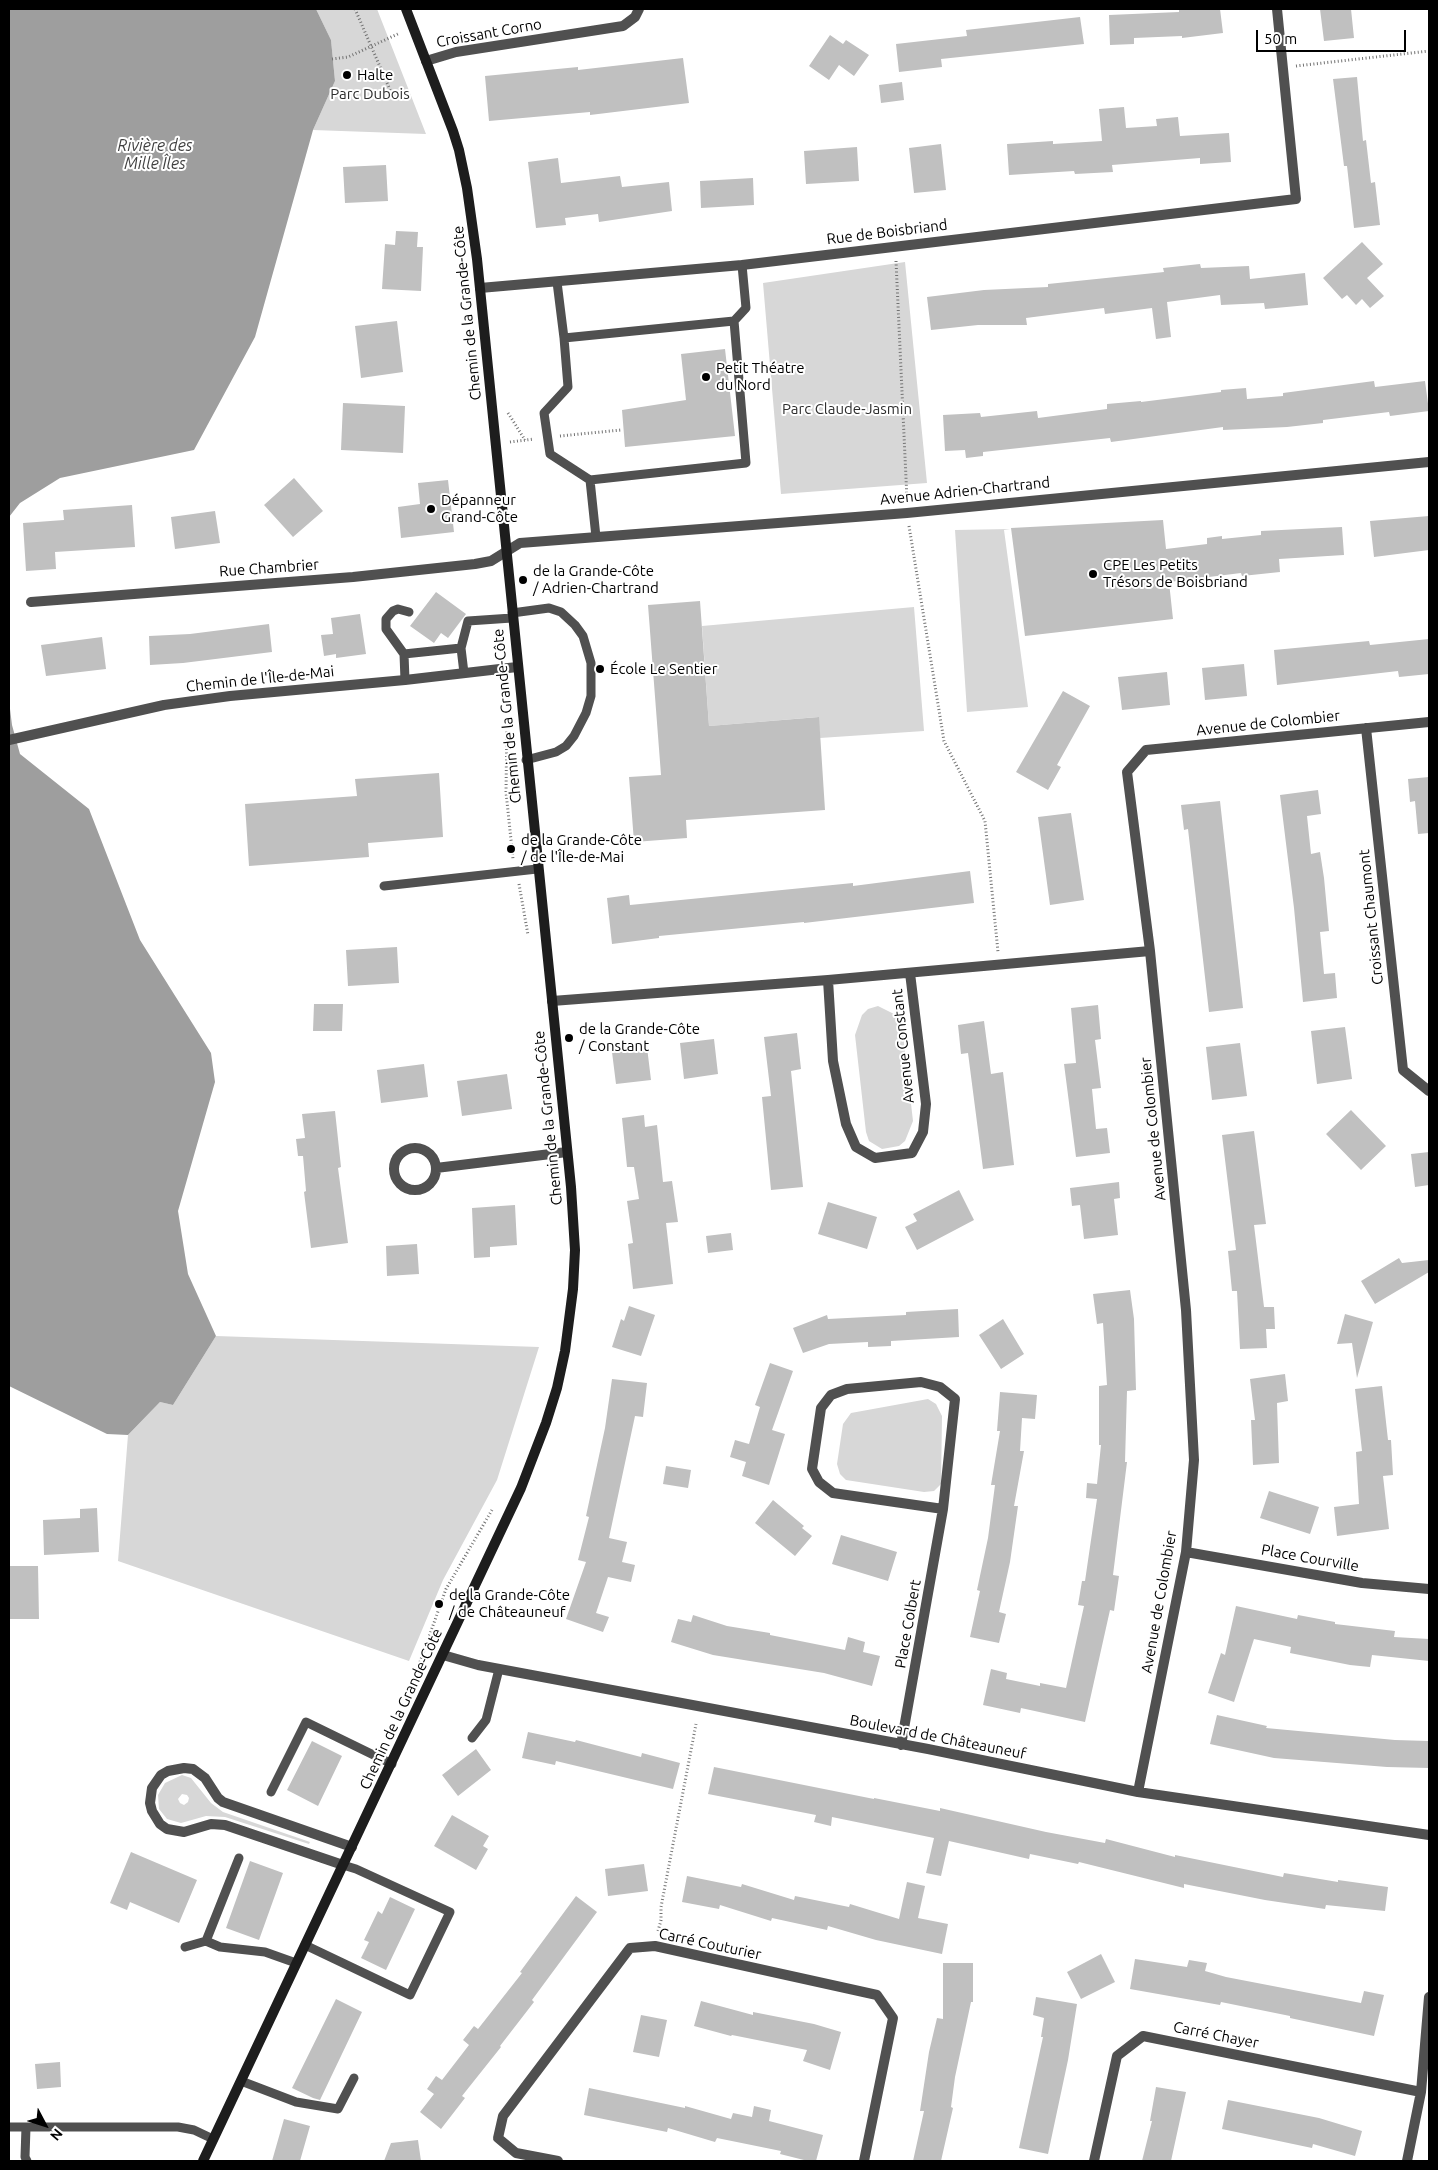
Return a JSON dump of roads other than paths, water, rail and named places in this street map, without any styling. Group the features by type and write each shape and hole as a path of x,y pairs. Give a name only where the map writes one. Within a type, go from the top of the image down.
{"main road":[{"name":"Chemin de la Grande-Côte","path":"203,2161 392,1764 532,1463 562,1369 571,1310 575,1262 567,1152 471,209 453,131 406,9"}],"street":[{"name":"Croissant Corno","path":"426,61 456,52 623,26 634,17 639,9"},
{"name":"Rue de Boisbriand","path":"480,288 742,265 895,245 1296,199 1277,9"},
{"name":"Avenue Adrien-Chartrand","path":"505,552 520,543 907,513 1429,462"},
{"name":"Rue Chambrier","path":"31,602 391,573 491,561 505,552"},
{"name":"Chemin de l'Île-de-Mai","path":"9,740 164,705 230,696 406,680 517,667"},
{"name":"Avenue de Colombier","path":"1138,1792 1186,1552 1194,1460 1186,1310 1150,951 1127,772 1146,750 1429,722"},
{"name":"Croissant Chaumont","path":"1366,728 1403,1070 1429,1091"},
{"name":"Avenue Constant","path":"552,1002 828,980 1150,951"},
{"name":"Avenue Constant","path":"828,980 833,1061 846,1124 856,1147 875,1158 912,1153 923,1132 926,1104 910,973"},
{"path":"412,1148 423,1150 430,1154 436,1168 432,1182 420,1190 404,1189 393,1174 394,1162 398,1156 412,1148"},
{"path":"436,1168 567,1152"},
{"name":"Place Colbert","path":"901,1745 943,1509 955,1399 940,1387 921,1382 847,1389 831,1395 821,1408 819,1417 812,1469 819,1482 833,1493 943,1509"},
{"name":"Place Courville","path":"1186,1552 1362,1583 1429,1589"},
{"name":"Boulevard de Châteauneuf","path":"443,1655 459,1661 498,1669 1138,1792 1429,1835"},
{"path":"343,1865 225,1825 211,1824 184,1832 167,1829 160,1824 152,1811 150,1803 152,1788 161,1775 168,1771 184,1768 193,1769 205,1778 222,1802 352,1847"},
{"name":"Carré Couturier","path":"558,2161 516,2153 498,2138 503,2116 630,1948 655,1946 876,1995 893,2018 864,2161"},
{"path":"1407,2161 1422,2092 1429,1997"},
{"name":"Carré Chayer","path":"1094,2161 1117,2056 1143,2036 1422,2092"}],"lane":[{"path":"564,338 734,321 746,308 742,265"},
{"path":"557,282 568,387 544,414 550,454 590,480 746,463 734,321"},
{"path":"590,480 596,537"},
{"path":"464,672 461,648 468,621 549,608 561,612 575,625 583,636 591,663 593,678 591,696 586,713 574,736 566,746 556,752 526,760"},
{"path":"406,680 404,654 386,629 386,619 393,611 398,609 409,612"},
{"path":"404,654 461,648"},
{"path":"384,886 537,870"},
{"path":"472,1738 486,1720 498,1669"},
{"path":"271,1792 306,1722 392,1764"},
{"path":"206,1941 239,1858"},
{"path":"305,1945 410,1995 450,1912 356,1869 343,1865"},
{"path":"185,1946 206,1941 220,1947 265,1952 296,1963"},
{"path":"241,2081 296,2102 338,2109 354,2078"},
{"path":"9,2127 178,2127 194,2130 213,2139"},
{"path":"26,2127 25,2157 27,2161"}],"water":[{"name":"Rivière des Mille Îles","path":"9,9 316,9 331,40 335,81 313,130 255,337 194,450 60,478 20,503 9,517"},
{"path":"9,701 12,725 20,754 89,809 140,940 211,1053 215,1082 178,1211 188,1274 216,1336 173,1405 160,1402 128,1435 107,1434 9,1386"}],"place":[{"name":"Halte","path":"347,75"},
{"name":"Petit Théatre du Nord","path":"706,377"},
{"name":"Dépanneur Grand-Côte","path":"431,509"},
{"name":"CPE Les Petits Trésors de Boisbriand","path":"1093,574"},
{"name":"de la Grande-Côte / Adrien-Chartrand","path":"523,580"},
{"name":"École Le Sentier","path":"600,669"},
{"name":"de la Grande-Côte / de l'Île-de-Mai","path":"511,849"},
{"name":"de la Grande-Côte / Constant","path":"569,1038"},
{"name":"de la Grande-Côte / de Châteauneuf","path":"439,1604"}],"park label":[{"name":"Parc Dubois","path":"370,94"},
{"name":"Parc Claude-Jasmin","path":"847,409"}]}
